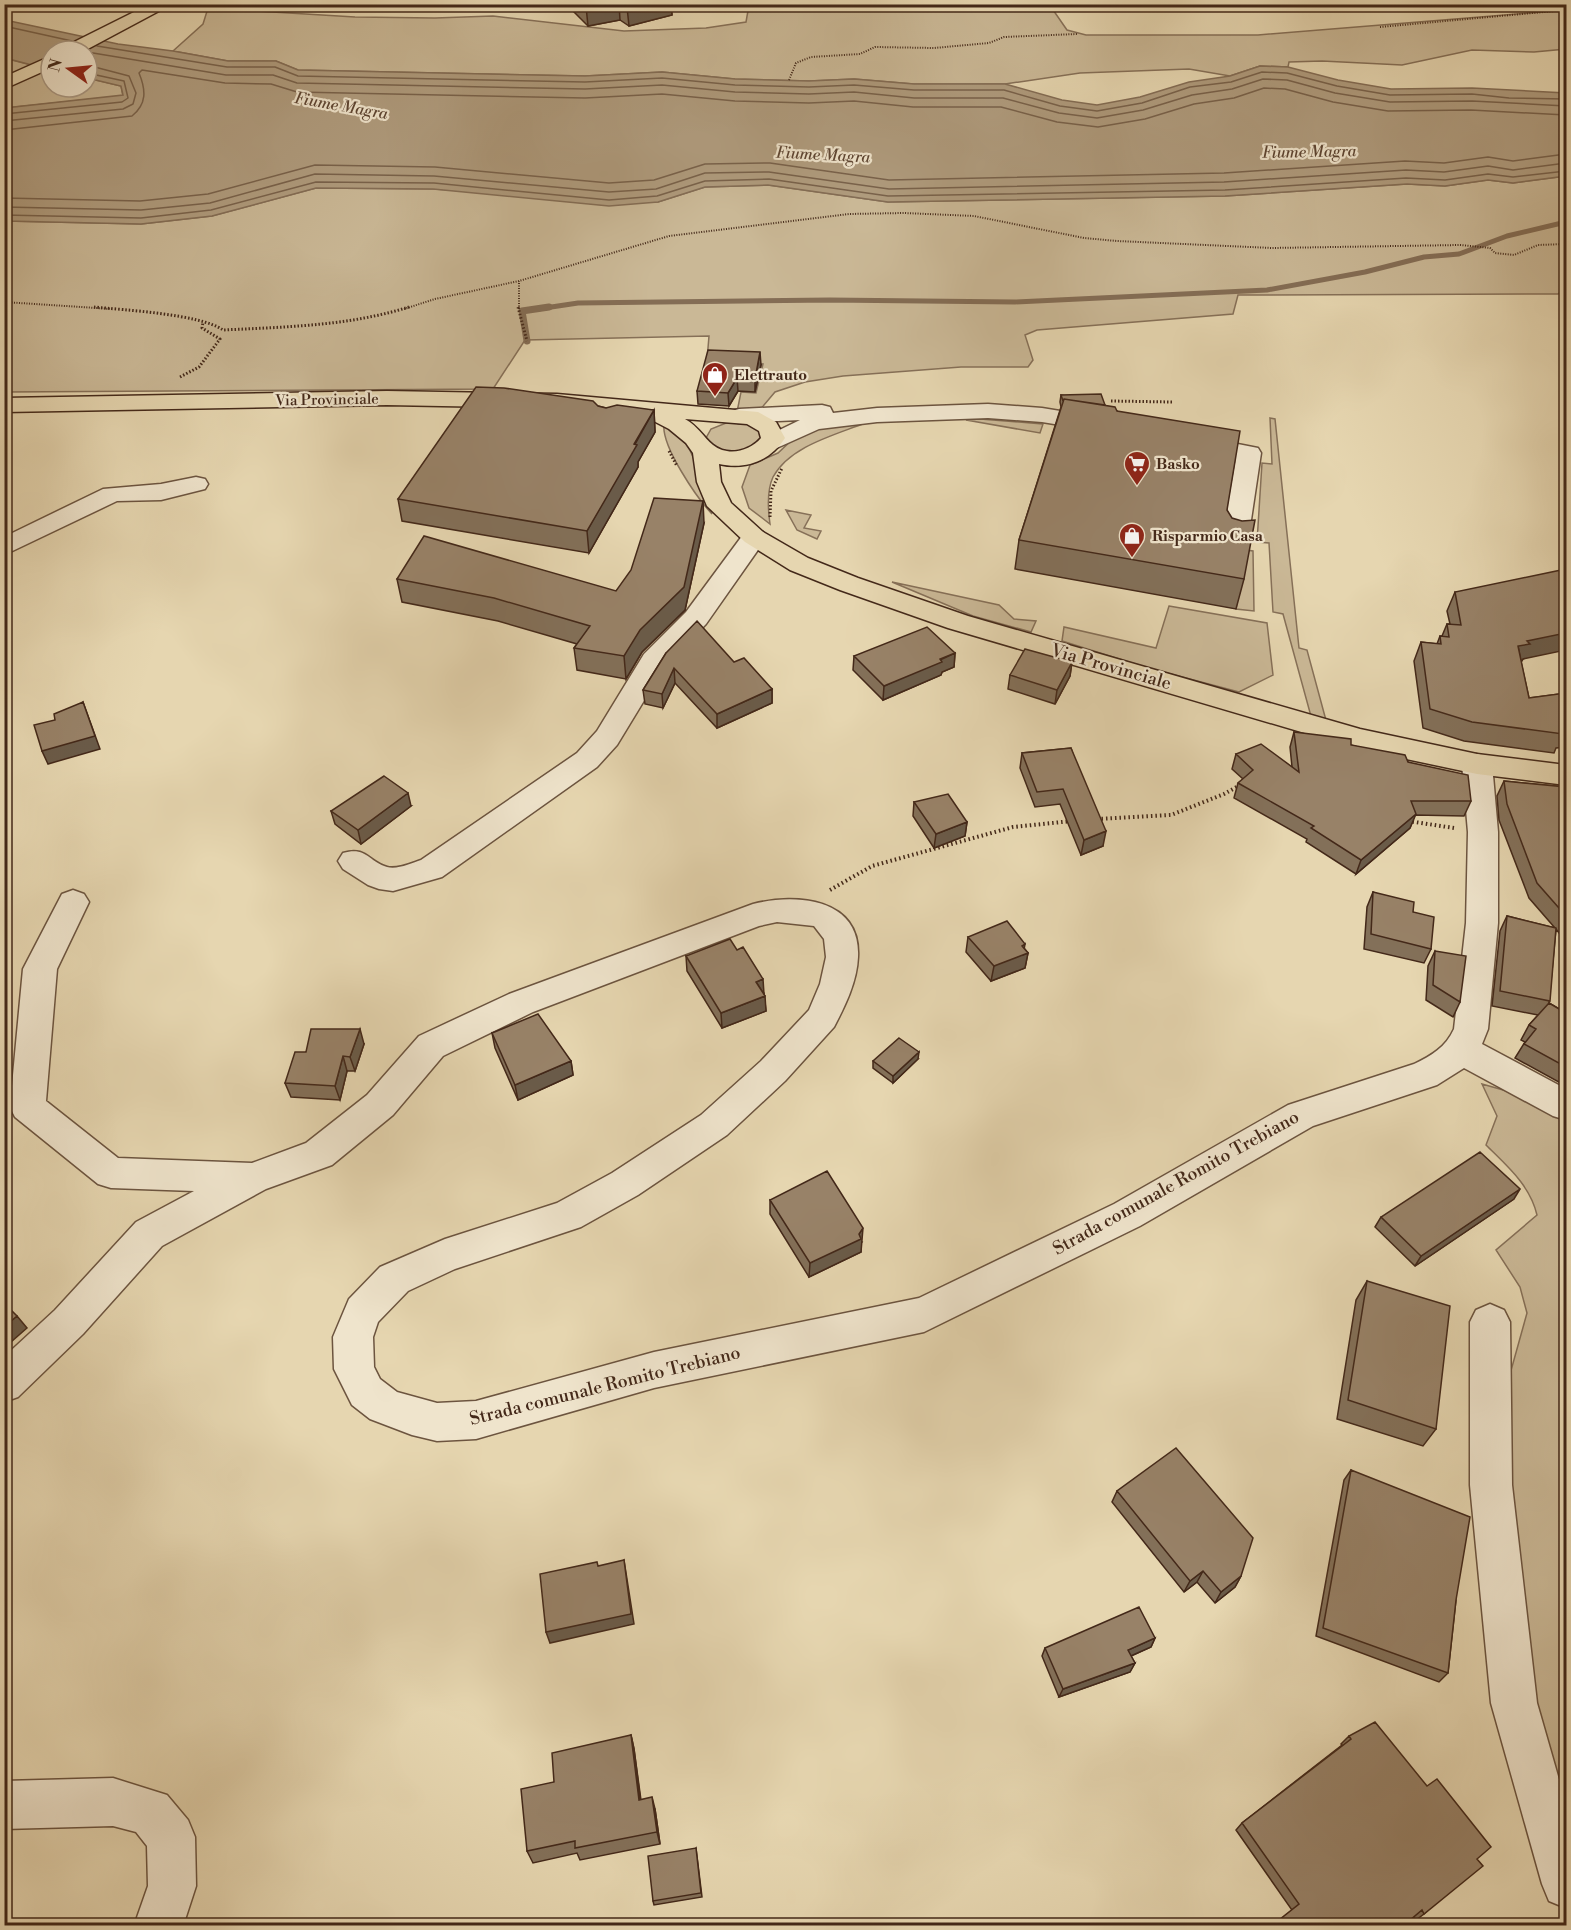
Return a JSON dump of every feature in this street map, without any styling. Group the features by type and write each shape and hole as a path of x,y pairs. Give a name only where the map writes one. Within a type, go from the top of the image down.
{"main road":[{"path":"94,39 164,4"},
{"path":"4,84 39,67"},
{"path":"4,396 81,404"},
{"name":"Via Provinciale","path":"4,405 387,398 576,401 614,413 648,409 735,416 760,421 768,425 772,432 770,444"},
{"path":"4,416 81,404"},
{"name":"Via Provinciale","path":"648,409 675,422 702,446 719,456 744,458"},
{"path":"735,416 709,422 698,434 712,492 720,506 755,527"},
{"path":"755,527 733,490 744,458 764,450 770,444"},
{"name":"Via Provinciale","path":"755,527 799,564 958,622 1359,739 1477,764 1566,775"}],"street":[{"path":"735,416 821,412 872,415 988,411 1042,415 1127,429"},
{"path":"770,444 813,423 872,415"},
{"path":"1171,438 1249,453 1235,540"},
{"path":"4,547 112,494 161,492 196,484"},
{"path":"354,861 379,877 393,879 431,869 587,760 607,738 654,660 696,618 755,527"},
{"path":"1477,764 1483,832 1482,923 1471,1029 1462,1050 1566,1106"},
{"path":"73,902 40,969 28,1107 111,1173 253,1178"},
{"name":"Strada comunale Romito Trebiano","path":"4,1384 69,1322 149,1234 253,1178 319,1154 380,1105 431,1046 521,1003 753,916 777,910 796,910 825,917 840,936 842,957 837,984 822,1018 773,1071 714,1125 624,1184 568,1216 445,1256 394,1279 363,1311 353,1337 354,1369 366,1392 384,1406 412,1416 437,1422 476,1420 654,1370 924,1314 1127,1215 1301,1114 1425,1075 1442,1066 1462,1050"},
{"path":"1490,1322 1491,1485 1514,1703 1566,1884"},
{"path":"4,1805 113,1802 150,1812 171,1837 172,1886 158,1926"}],"path":[{"path":"1380,27 1566,10"},
{"path":"789,80 796,63 811,57 860,54 875,47 934,48 989,43 1004,36 1077,34"},
{"path":"4,302 154,313 204,322 216,325 223,330 300,326 377,317 435,299 519,281 669,236 849,214 904,213 974,216 1084,238 1166,244 1336,248 1460,245 1490,248 1495,253 1514,255 1523,249 1539,245 1566,244"},
{"path":"519,281 516,297 520,304 523,333 527,341"},
{"path":"188,403 166,386 199,366 220,339 202,328 204,322"},
{"path":"755,527 769,506 774,478 789,460"},
{"path":"1091,820 1171,815 1224,794 1238,784 1247,783"},
{"path":"796,910 872,867 1013,827 1079,820"},
{"path":"1404,820 1483,832"}],"shaded area":[{"path":"217,4 250,5 256,11 355,17 493,16 624,31 706,28 746,22 749,5 1049,4 1067,30 1086,35 1258,35 1566,10 1566,49 1534,52 1472,50 1402,65 1322,61 1289,62 1288,67 1260,66 1230,76 1189,69 1080,73 1005,84 914,84 854,79 809,81 735,79 662,72 585,76 298,70 276,61 228,61 173,51 203,24 208,8"},
{"path":"4,58 39,67 39,99 94,99 5,108"},
{"path":"99,81 121,86 123,96 99,98"},
{"path":"1566,176 1566,289 1558,294 1238,295 1233,314 1037,330 1025,335 1033,360 1028,367 961,367 843,376 805,382 775,392 759,411 737,412 741,392 756,393 763,364 707,360 709,336 525,340 493,389 5,392 5,221 141,224 212,216 316,188 433,189 658,202 705,187 768,185 888,202 1225,196 1407,184 1445,186 1488,180 1513,183"},
{"path":"1270,418 1275,419 1299,648 1307,650 1327,724 1312,720 1283,614 1273,612 1269,543 1257,542 1262,463 1272,464"},
{"path":"966,420 1043,424 1040,433"},
{"path":"731,421 740,421 760,429 764,438 750,449 737,452 724,450 708,443 706,438 711,429"},
{"path":"865,423 802,449 781,466 773,477 770,488 768,506 770,524 749,508 742,487 750,465 778,453 796,436 824,426"},
{"path":"664,424 685,442 691,453 712,514 689,484 674,458 668,445"},
{"path":"786,510 811,515 804,528 821,531 817,539 797,530"},
{"path":"1246,550 1253,551 1254,611 1236,609"},
{"path":"892,582 999,605 1014,619 1036,621 1031,632 973,616"},
{"path":"1169,606 1267,623 1273,675 1239,692 1148,668 1062,641 1064,627 1156,648"},
{"path":"1482,1084 1521,1095 1566,1122 1566,1833 1543,1737 1527,1647 1508,1481 1510,1374 1527,1313 1520,1287 1496,1250 1537,1215 1534,1204 1523,1185 1510,1168 1486,1145 1497,1116"}],"water":[{"path":"5,20 94,39 39,39 39,67 5,58"},
{"name":"Fiume Magra","path":"99,40 228,61 276,61 298,70 585,76 662,72 735,79 809,81 854,79 914,84 1005,84 1062,100 1097,105 1140,97 1189,82 1230,76 1260,66 1288,67 1338,80 1391,89 1472,88 1566,93 1566,176 1513,183 1488,180 1445,186 1407,184 1225,196 888,202 768,185 705,187 658,202 609,206 433,189 316,188 212,216 141,224 5,221 5,108 123,95 121,86 99,81"}],"building":[{"path":"708,350 760,352 755,379 737,378 728,393 697,391"},
{"path":"476,387 504,388 593,401 598,406 606,408 617,405 654,410 634,444 637,445 587,531 398,499"},
{"path":"1101,394 1105,405 1064,399 1063,401 1061,395"},
{"path":"1064,399 1115,407 1117,411 1240,431 1227,510 1232,518 1242,521 1255,520 1244,579 1019,540"},
{"path":"654,498 703,501 684,587 640,630 624,656 574,648 590,626 494,598 397,579 424,536 616,591 631,570"},
{"path":"1566,569 1566,619 1564,619 1566,633 1527,641 1530,644 1518,646 1529,698 1566,693 1566,729 1563,729 1563,734 1472,722 1430,709 1421,642 1441,644 1440,636 1449,637 1447,624 1461,625 1455,592"},
{"path":"697,621 734,662 744,658 772,689 717,714 674,668 662,694 643,690 666,653"},
{"path":"927,627 955,653 940,659 942,662 884,686 854,656"},
{"path":"1025,649 1072,662 1057,690 1010,675"},
{"path":"83,702 95,736 42,751 34,725 55,720 54,714"},
{"path":"1294,732 1351,739 1351,745 1405,755 1408,762 1468,775 1471,801 1411,801 1416,814 1361,860 1311,828 1314,826 1238,783 1253,770 1236,754 1261,744 1299,772"},
{"path":"1071,748 1106,831 1084,840 1063,789 1037,792 1022,753"},
{"path":"384,776 408,793 358,830 331,811"},
{"path":"1504,781 1566,787 1566,916 1537,883 1507,804"},
{"path":"948,794 967,822 936,834 914,802"},
{"path":"1373,892 1414,902 1413,912 1434,917 1431,949 1371,934"},
{"path":"1507,916 1556,928 1550,1001 1500,991"},
{"path":"1007,921 1025,944 1022,946 1028,953 994,966 968,937"},
{"path":"730,939 737,950 743,947 763,979 756,982 765,996 721,1013 686,956"},
{"path":"1435,951 1466,956 1460,1002 1433,985"},
{"path":"1549,1003 1566,1013 1566,1067 1524,1044 1536,1029 1529,1025"},
{"path":"538,1014 571,1061 515,1085 492,1033"},
{"path":"311,1029 360,1029 350,1057 343,1056 335,1086 285,1083 295,1052 306,1052"},
{"path":"899,1038 919,1052 893,1076 873,1061"},
{"path":"1480,1152 1520,1189 1421,1256 1381,1217"},
{"path":"827,1171 863,1228 859,1234 861,1239 810,1263 770,1200"},
{"path":"1367,1281 1450,1306 1436,1429 1348,1400"},
{"path":"4,1303 17,1316 4,1327"},
{"path":"1176,1448 1253,1538 1241,1576 1221,1592 1203,1571 1190,1581 1117,1491"},
{"path":"1351,1470 1470,1517 1456,1600 1448,1673 1323,1628"},
{"path":"624,1560 631,1614 546,1632 540,1574 597,1562 598,1566"},
{"path":"1139,1607 1155,1638 1128,1650 1135,1663 1063,1689 1045,1648"},
{"path":"1375,1722 1427,1786 1437,1779 1491,1847 1477,1859 1483,1866 1424,1914 1422,1910 1403,1926 1283,1926 1279,1920 1299,1904 1242,1823 1351,1739 1349,1736"},
{"path":"631,1735 639,1800 652,1797 657,1832 575,1848 575,1841 527,1851 521,1789 554,1782 552,1753"},
{"path":"696,1848 701,1893 653,1901 648,1856"}],"waterway":[{"path":"538,309 578,303 830,300 1015,302 1267,290 1365,272 1424,257 1459,254 1507,236 1566,222"},
{"path":"527,341 522,311 549,307"}],"place":[{"name":"Elettrauto","path":"715,398"},
{"name":"Basko","path":"1137,487"},
{"name":"Risparmio Casa","path":"1132,559"}]}
